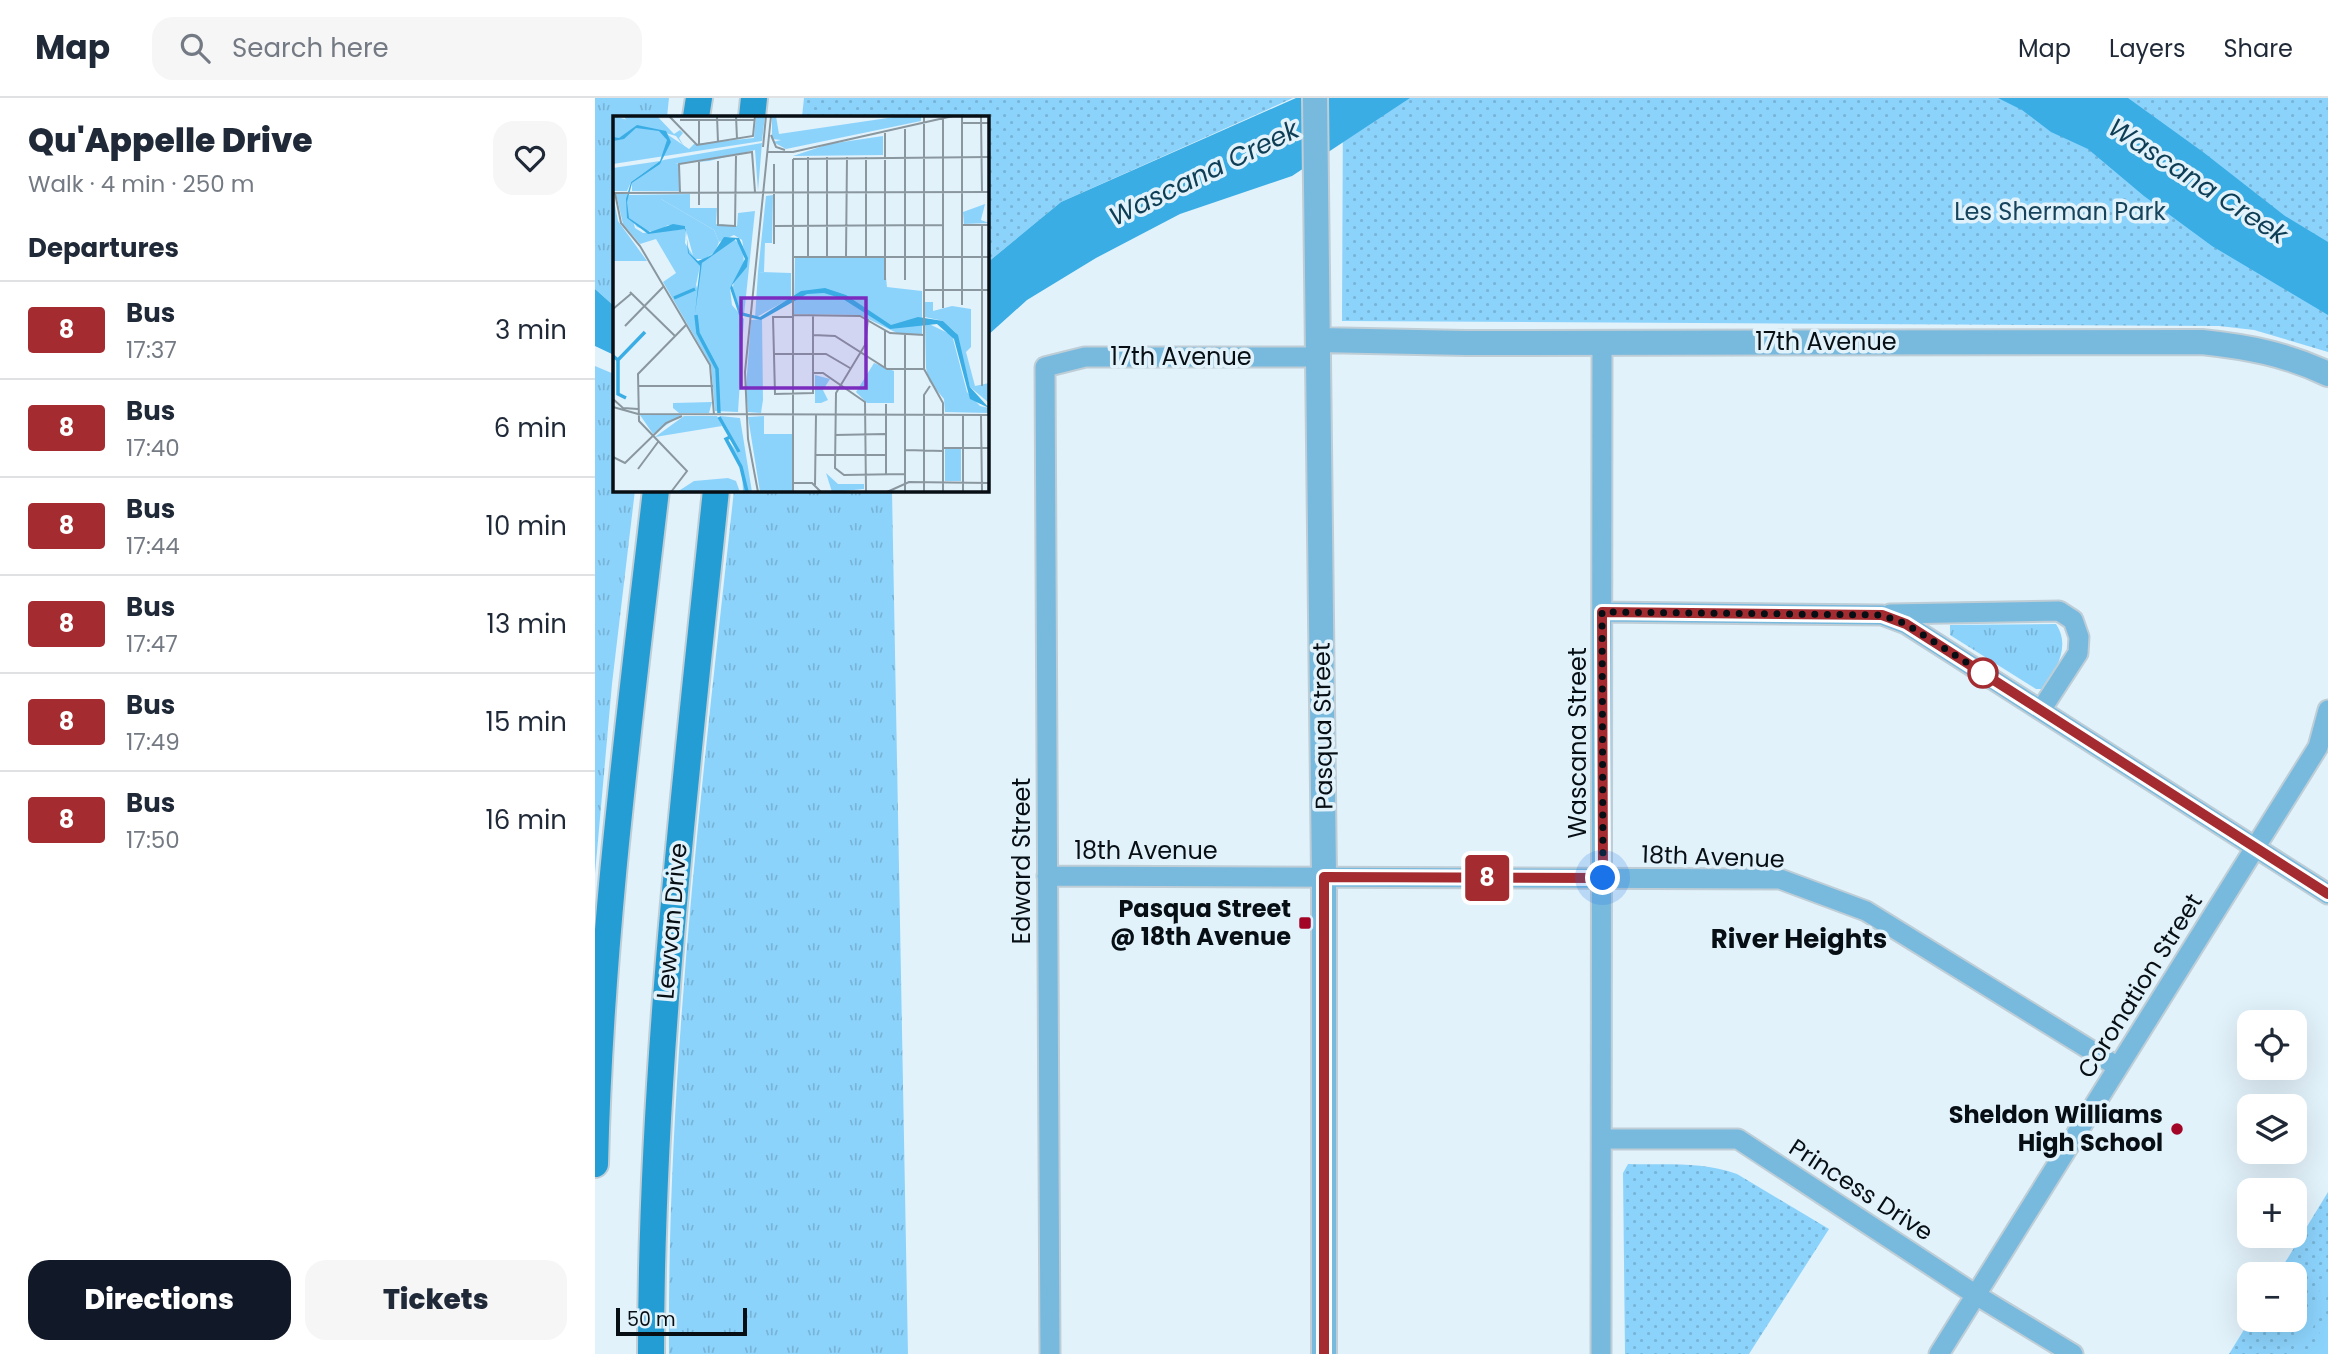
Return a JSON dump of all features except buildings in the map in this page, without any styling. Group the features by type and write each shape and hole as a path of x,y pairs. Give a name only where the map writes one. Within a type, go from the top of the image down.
{"main road":[{"path":"696,116 698,98"},
{"path":"752,116 754,98"},
{"path":"595,1164 615,859 656,492"},
{"name":"Lewvan Drive","path":"651,1354 656,1132 664,1002 716,492"}],"street":[{"name":"Pasqua Street","path":"1315,98 1324,877 1324,1354"},
{"name":"Wascana Street","path":"1601,1354 1602,342"},
{"name":"17th Avenue","path":"1045,368 1085,357 1466,343 2202,342 2247,347 2296,359 2328,374"},
{"name":"Edward Street","path":"1045,368 1049,1354"},
{"path":"1602,612 1882,615 2059,611 2073,620 2079,637 2078,653 2041,710"},
{"path":"1882,615 1906,624 2328,894"},
{"name":"Coronation Street","path":"1939,1354 2318,747 2328,710"},
{"name":"18th Avenue","path":"1047,876 1780,879 1867,911 2118,1068"},
{"name":"Princess Drive","path":"1602,1139 1738,1139 1976,1295 2073,1354"}],"green space":[{"path":"595,98 669,98 667,116 613,116 613,305 595,289"},
{"path":"804,98 1293,98 1061,202 989,261 989,116 802,116"},
{"name":"Les Sherman Park","path":"1343,98 2328,98 2328,352 2254,330 2219,326 1342,321"},
{"path":"595,366 613,374 613,492 635,492 612,684 595,874"},
{"path":"734,492 892,492 908,1354 669,1354 674,1137 699,813"},
{"path":"2056,624 2062,649 2045,689 2036,689 1950,635 1950,625"},
{"path":"1628,1164 1697,1165 1737,1174 1829,1229 1749,1354 1625,1354 1623,1173"},
{"path":"2328,1192 2328,1354 2229,1354 2243,1332 2307,1332 2307,1262 2285,1262 2294,1248 2307,1248 2307,1226"},
{"path":"2328,1272 2328,1294 2301,1354 2291,1354 2301,1332 2307,1332 2307,1319"},
{"path":"2328,1314 2328,1354 2310,1354"}],"water":[{"name":"Wascana Creek","path":"1296,98 1410,98 1292,176 1180,214 1096,258 1027,300 989,334 989,261 1061,202"},
{"name":"Wascana Creek","path":"1998,98 2128,98 2285,216 2328,242 2328,315 2212,246 2144,196 2088,149 2051,132 2022,110"},
{"path":"595,289 613,305 613,355 595,346"}],"bus line":[{"name":"8","path":"1324,1354 1324,877 1603,878 1602,612 1882,615 1906,624 2328,894"}],"place":[{"name":"Pasqua Street @ 18th Avenue","path":"1305,923"},
{"name":"Sheldon Williams High School","path":"2177,1129"}],"district":[{"name":"River Heights","path":"1799,939"}],"route":[{"path":"1603,878 1602,612 1882,615 1906,624 1983,673"}]}
